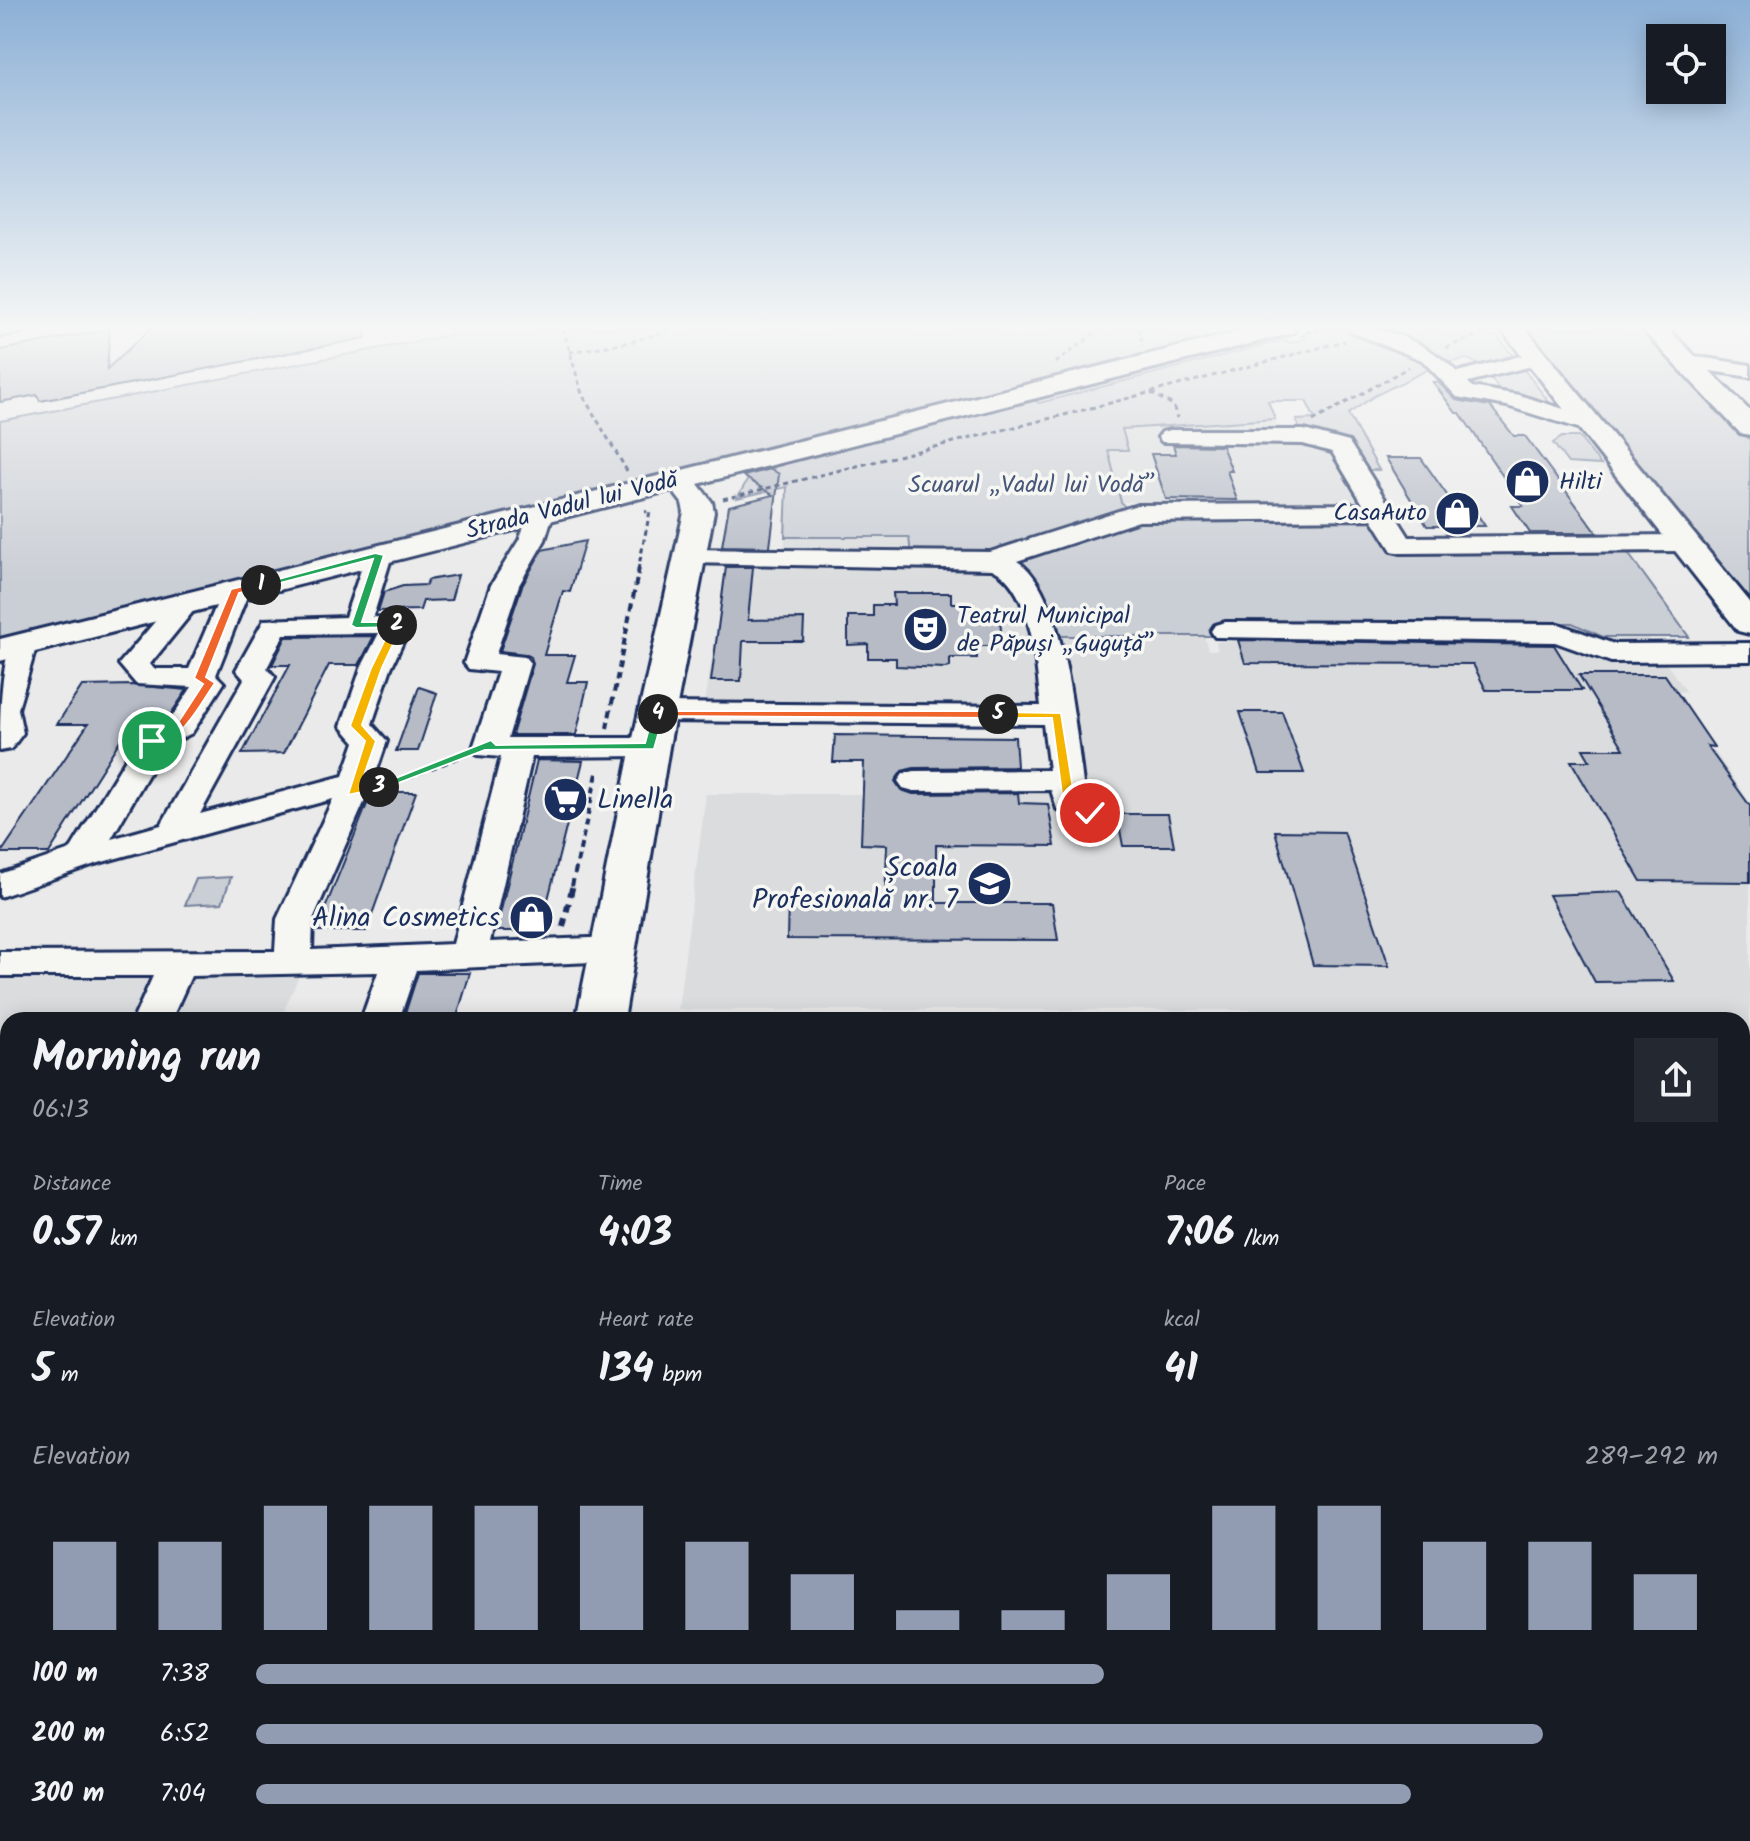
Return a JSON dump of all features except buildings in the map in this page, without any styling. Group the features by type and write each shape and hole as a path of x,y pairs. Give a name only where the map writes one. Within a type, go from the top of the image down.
{"main road":[{"name":"Strada Vadul lui Vodă","path":"12,647 540,514 688,491 970,414"},
{"path":"1582,414 1750,624"},
{"path":"602,1012 688,555 699,512 688,491"}],"street":[{"path":"1556,414 1591,425"},
{"path":"1170,437 1304,437 1328,442 1348,455 1401,545 1684,543"},
{"path":"688,555 992,560 1137,513 1379,511"},
{"path":"469,953 505,745 515,663 479,663 505,585 532,540 540,514"},
{"path":"356,625 379,555"},
{"path":"992,560 1013,569 1030,591 1041,624 1069,802 1090,813"},
{"path":"200,678 235,591"},
{"path":"83,857 152,741 181,726 209,683 200,678 146,678 134,664 185,604"},
{"path":"174,832 260,677 251,670 274,626 397,625 376,668 356,726 371,741 355,787 295,919 293,963"},
{"path":"1225,631 1559,633 1611,653 1750,652"},
{"path":"0,742 7,733 1,709 12,647"},
{"path":"505,745 654,730 1057,715"},
{"path":"914,781 1065,780"},
{"path":"0,886 83,857 355,787"},
{"path":"0,964 293,963 614,949"},
{"path":"383,1012 401,960"},
{"path":"156,1012 177,964"}],"path":[{"path":"594,414 634,482"},
{"path":"688,491 750,494 1067,414"},
{"path":"1304,437 1304,426 1326,414"},
{"path":"355,787 392,784 505,745"}],"shaded area":[{"path":"1275,419 1281,434 1326,438 1358,502 1121,502 1107,450 1128,449 1122,429"},
{"path":"785,537 910,537 911,554 990,555 1053,636 1204,636 1208,650 1218,650 1216,642 1239,641 1239,637 1647,637 1686,691 1674,692 1750,803 1750,1012 678,1010 706,794 1077,794 1063,708 704,708 728,560 783,560"},
{"path":"301,971 283,1012 0,1012 0,974"}],"green space":[{"path":"37,414 913,414 0,642 0,421"},
{"name":"Scuarul „Vadul lui Vodă”","path":"977,414 1273,414 1275,419 1122,429 1128,450 1108,450 1121,502 1133,517 1366,519 1377,524 1392,549 1625,549 1689,637 1603,637 1572,623 1215,624 1218,636 1052,636 1020,569 911,555 909,537 785,537 787,487 737,498 748,479 774,471 773,464"},
{"name":"Scuarul „Vadul lui Vodă”","path":"1312,414 1348,414 1379,470 1368,470 1351,449 1302,435 1296,420 1315,419"},
{"path":"1596,414 1725,414 1750,440 1750,602"},
{"path":"1562,437 1579,437 1601,465 1568,463 1553,443"},
{"path":"231,877 222,903 185,905 196,879"}],"place":[{"name":"Hilti","path":"1528,482"},
{"name":"CasaAuto","path":"1458,513"},
{"name":"Teatrul Municipal de Păpuși „Guguță”","path":"926,630"},
{"name":"Linella","path":"566,800"},
{"name":"Școala Profesională nr. 7","path":"989,884"},
{"name":"Alina Cosmetics","path":"531,918"}],"route":[{"path":"152,741 181,726 209,683 200,678 235,591 379,555 356,625 397,625 376,668 356,726 371,741 352,792 392,784 491,743 489,748 650,747 659,712 1057,715 1069,802 1090,813"}]}
